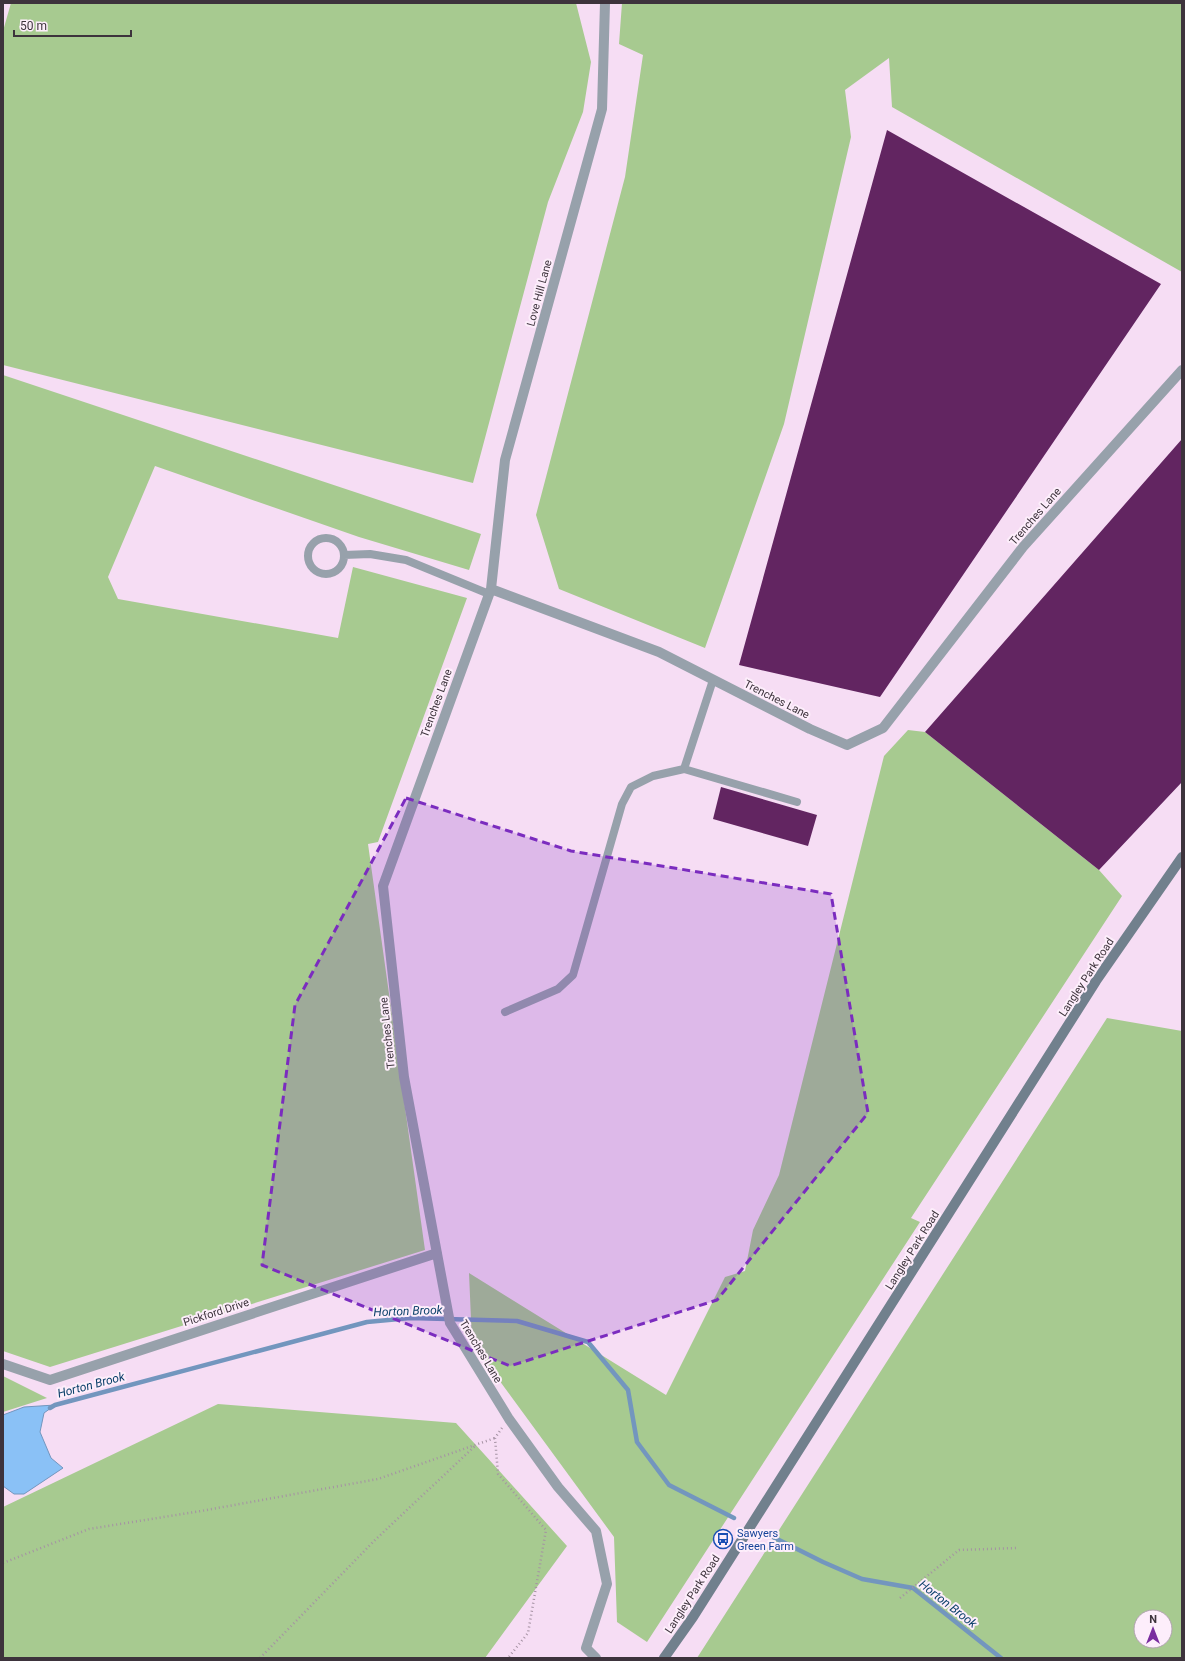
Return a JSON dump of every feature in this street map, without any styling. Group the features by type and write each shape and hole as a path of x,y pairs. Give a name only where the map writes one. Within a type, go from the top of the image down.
{"main road":[{"name":"Langley Park Road","path":"664,1658 693,1617 1096,981 1182,857"}],"street":[{"name":"Love Hill Lane","path":"490,592 505,460 602,110 605,3"},
{"name":"Trenches Lane","path":"596,1658 586,1648 607,1584 596,1531 558,1487 509,1419 449,1318 404,1077 383,886 490,592 659,652 810,729 847,745 883,728 1023,547 1182,370"},
{"name":"Pickford Drive","path":"3,1364 50,1380 437,1253"}],"lane":[{"path":"329,538 339,544 344,555 341,566 337,570 326,574 321,573 311,567 308,556 312,545 317,541 329,538"},
{"path":"344,555 370,554 406,560 490,592"},
{"path":"684,769 713,680"},
{"path":"505,1012 558,989 572,975 622,804 631,787 653,776 684,769 797,802"}],"path":[{"path":"3,1563 89,1529 202,1511 378,1479 495,1438 509,1419"},
{"path":"495,1438 498,1474 546,1530 528,1633 508,1658"},
{"path":"260,1658 375,1540 477,1444"},
{"path":"900,1598 959,1550 1016,1548"}],"highlighted area":[{"path":"406,798 571,851 831,894 868,1113 717,1300 510,1366 262,1265 295,1005"}],"green space":[{"path":"11,3 576,3 591,62 583,112 548,202 473,483 3,365 3,31"},
{"path":"622,3 1182,3 1182,272 892,107 889,58 845,90 851,137 784,424 705,648 559,589 536,515 625,177 643,55 619,44"},
{"path":"3,375 481,534 469,570 359,537 155,466 108,577 118,599 338,638 353,567 467,598 378,842 368,844 425,1250 50,1367 3,1351"},
{"path":"908,730 925,732 1099,870 1122,896 911,1218 920,1222 647,1642 617,1622 614,1537 472,1343 469,1273 666,1395 725,1277 745,1271 753,1230 779,1175 884,756"},
{"path":"1107,1018 1182,1031 1182,1658 697,1658"},
{"path":"3,1376 47,1398 3,1412"},
{"path":"218,1404 456,1423 567,1546 485,1658 3,1658 3,1507"}],"water":[{"path":"55,1405 44,1413 40,1432 51,1458 63,1468 24,1494 14,1494 3,1486 3,1415 24,1407"}],"building":[{"path":"887,130 1161,284 880,697 739,665"},
{"path":"1182,439 1182,782 1099,870 925,732"},
{"path":"721,787 817,815 808,846 713,819"}],"waterway":[{"name":"Horton Brook","path":"50,1408 55,1405 367,1322 410,1318 517,1321 588,1342 628,1390 637,1442 669,1485 734,1518"},
{"name":"Horton Brook","path":"767,1534 823,1562 862,1579 913,1588 1001,1658"}],"place":[{"name":"Sawyers Green Farm","path":"723,1539"}]}
